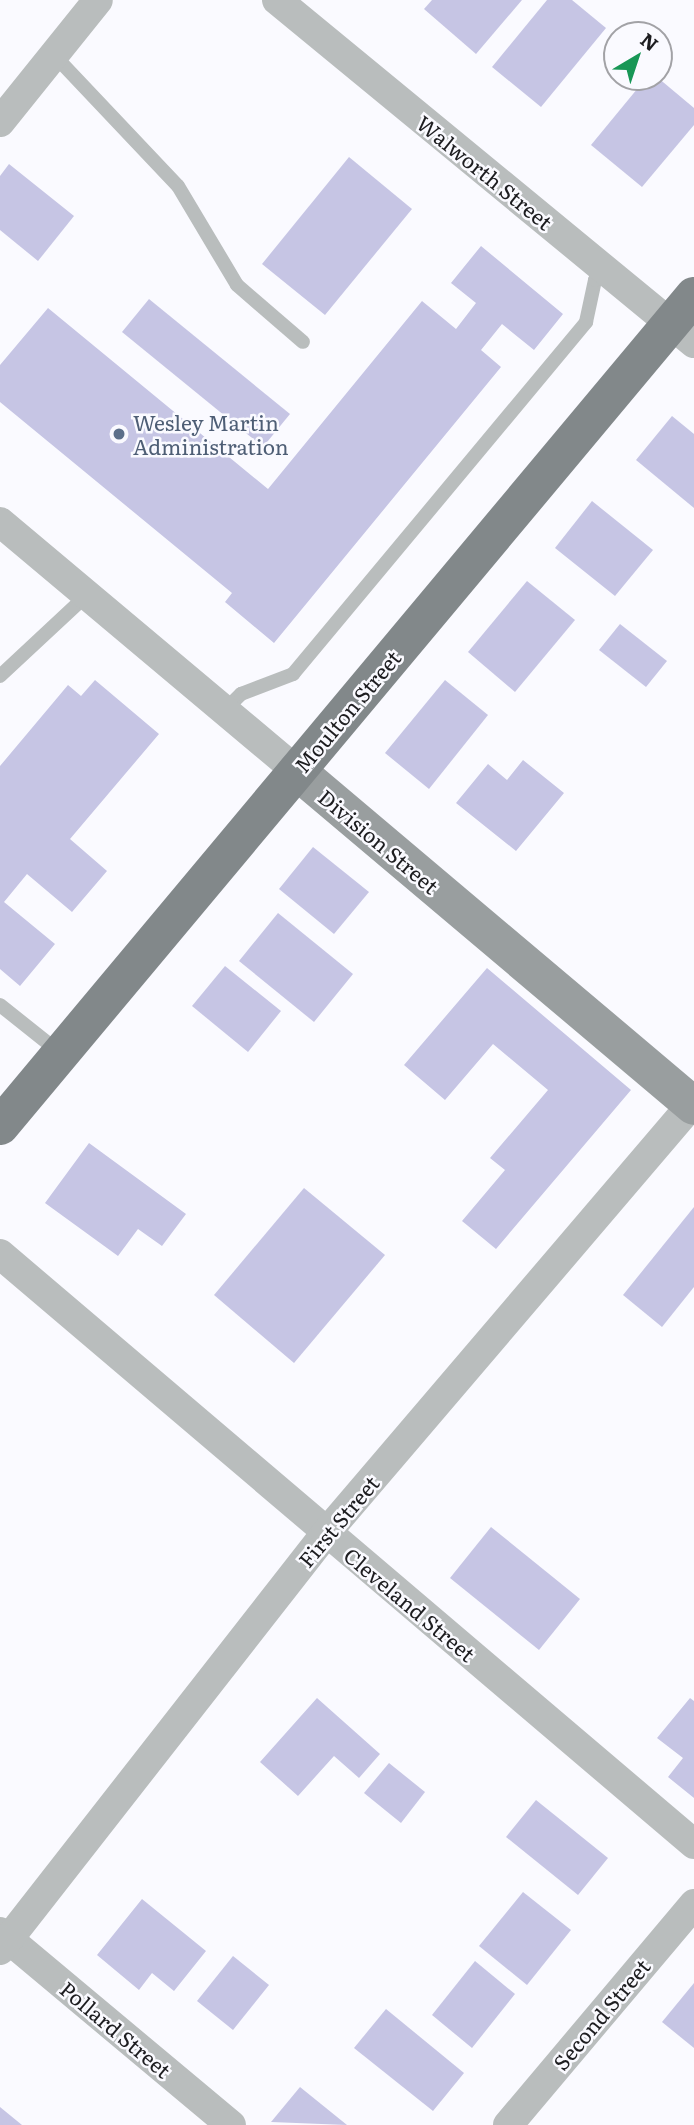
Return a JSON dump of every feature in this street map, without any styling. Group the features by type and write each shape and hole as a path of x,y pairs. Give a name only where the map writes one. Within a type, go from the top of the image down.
{"main road":[{"name":"Moulton Street","path":"0,1126 297,771 686,321"}],"street":[{"path":"0,122 98,0"},
{"name":"Walworth Street","path":"277,0 604,269 686,321"},
{"name":"Division Street","path":"0,522 693,1105"},
{"name":"First Street","path":"3,1941 326,1533 693,1105"},
{"name":"Cleveland Street","path":"0,1254 694,1844"},
{"name":"Second Street","path":"508,2125 694,1904"},
{"name":"Pollard Street","path":"3,1941 231,2125"}],"lane":[{"path":"54,55 178,186 237,285 303,342"},
{"path":"225,710 241,694 293,674 586,322 595,280 604,269"},
{"path":"0,676 87,595"},
{"path":"0,1005 61,1053"}],"building":[{"path":"432,0 522,0 476,54 424,9"},
{"path":"547,0 572,0 603,26 603,32 541,107 492,67"},
{"path":"673,90 694,108 694,125 642,187 591,145 635,91"},
{"path":"349,157 412,209 325,315 262,264"},
{"path":"9,164 74,216 38,261 0,230 0,176"},
{"name":"Wesley Martin Administration","path":"481,246 563,314 534,350 502,324 481,350 501,367 274,643 225,602 232,593 0,402 0,365 48,308 268,489 422,301 456,329 476,303 451,283"},
{"path":"149,299 290,414 263,447 122,332"},
{"path":"672,416 694,434 694,508 636,460"},
{"path":"592,501 653,550 615,596 555,548"},
{"path":"527,581 575,620 515,692 468,652"},
{"path":"620,624 667,661 646,687 599,650"},
{"path":"95,680 159,734 70,839 107,871 72,912 27,874 4,902 55,944 20,986 0,969 0,766 68,685 81,696"},
{"path":"445,680 488,715 429,789 385,753"},
{"path":"523,760 564,793 516,851 456,803 488,764 507,780"},
{"path":"313,847 369,892 334,934 279,889"},
{"path":"278,913 353,974 314,1022 239,961"},
{"path":"225,966 281,1011 248,1052 192,1006"},
{"path":"487,968 631,1090 496,1249 462,1221 505,1170 490,1158 548,1090 493,1044 445,1100 404,1065"},
{"path":"89,1143 186,1214 162,1246 138,1229 118,1256 45,1203"},
{"path":"304,1188 385,1255 294,1363 214,1295"},
{"path":"694,1207 694,1287 662,1327 623,1295"},
{"path":"491,1527 580,1599 539,1650 450,1578"},
{"path":"317,1698 380,1754 359,1778 334,1756 298,1796 260,1762"},
{"path":"690,1698 694,1701 694,1798 668,1777 683,1758 657,1738"},
{"path":"389,1763 425,1792 401,1823 364,1793"},
{"path":"536,1800 608,1858 578,1895 506,1837"},
{"path":"523,1892 571,1930 527,1985 479,1946"},
{"path":"142,1899 206,1951 174,1991 152,1973 139,1990 97,1955"},
{"path":"233,1956 269,1985 233,2030 197,2001"},
{"path":"475,1961 515,1994 472,2048 432,2015"},
{"path":"694,1983 694,2048 662,2022"},
{"path":"386,2009 464,2073 433,2111 354,2048"},
{"path":"300,2087 347,2125 271,2122"},
{"path":"0,2107 22,2125 0,2125"}],"place":[{"name":"Wesley Martin Administration","path":"119,434"}]}
